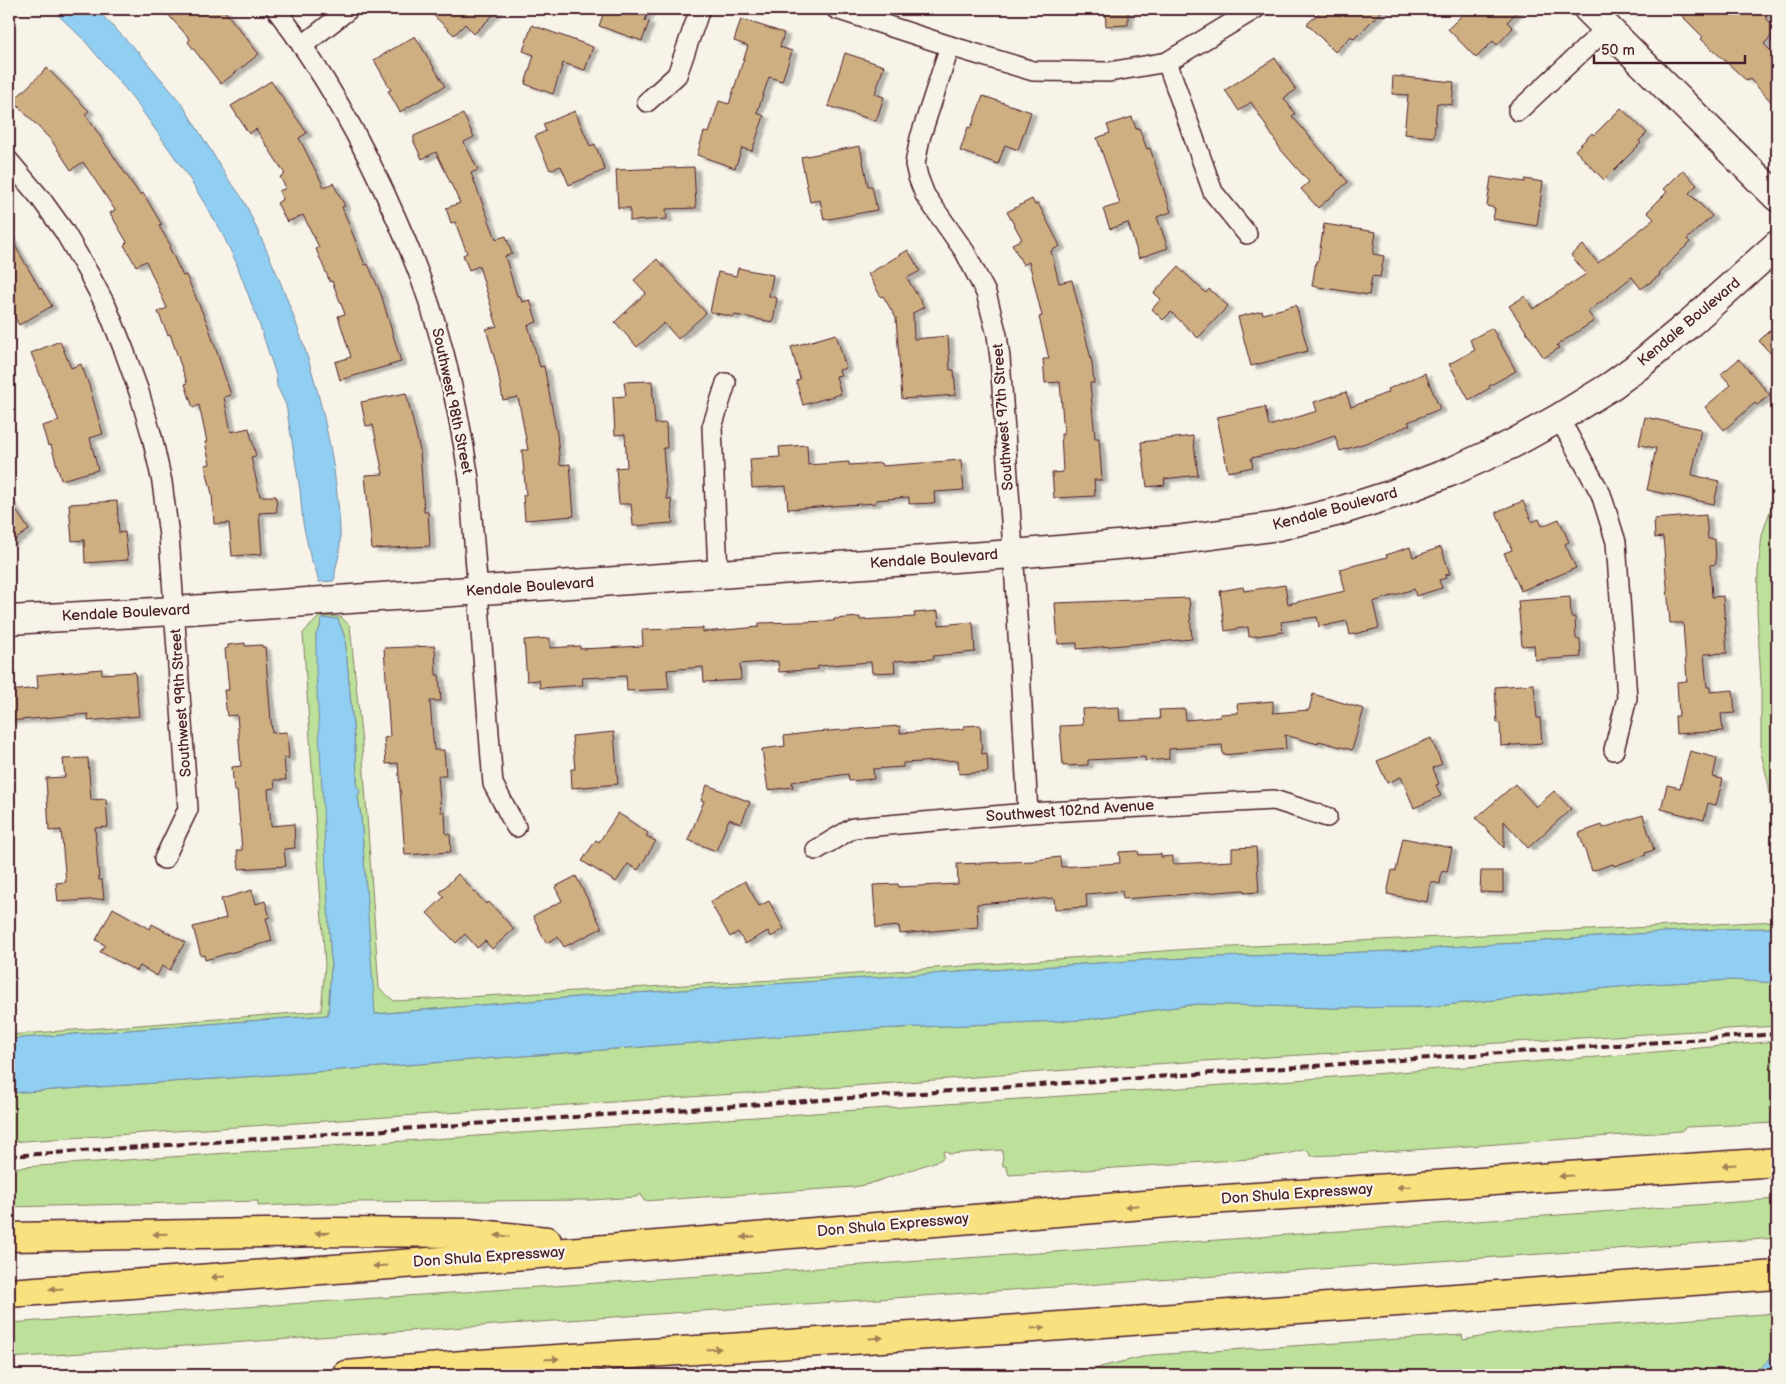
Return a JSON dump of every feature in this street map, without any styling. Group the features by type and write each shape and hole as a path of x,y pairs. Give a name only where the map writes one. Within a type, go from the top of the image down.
{"highway":[{"name":"Don Shula Expressway","path":"9,1293 620,1248 1180,1202 1777,1162"},
{"path":"9,1237 332,1232 470,1233 620,1248"},
{"path":"346,1375 474,1364 1005,1330 1777,1275"}],"street":[{"name":"Southwest 98th Street","path":"276,9 351,123 388,200 422,282 445,356 463,443 472,510 493,784 516,827"},
{"path":"302,46 348,9"},
{"path":"646,102 678,75 700,9"},
{"path":"836,9 1033,71 1109,72 1167,62 1255,9"},
{"path":"1518,111 1598,18 1777,197"},
{"name":"Southwest 97th Street","path":"950,46 920,138 915,164 925,194 965,252 986,293 1000,358 1028,813"},
{"path":"1167,62 1213,192 1247,234"},
{"name":"Southwest 99th Street","path":"9,160 64,231 107,308 139,392 150,428 162,482 169,536 188,810 164,859"},
{"name":"Kendale Boulevard","path":"9,620 174,611 1013,554 1175,540 1240,532 1308,519 1393,494 1455,470 1512,444 1559,418 1611,386 1644,361 1690,323 1777,245"},
{"path":"718,574 712,427 726,383"},
{"path":"1559,418 1601,494 1616,542 1627,698 1614,750"},
{"name":"Southwest 102nd Avenue","path":"816,850 853,828 1028,813 1274,800 1327,818"}],"green space":[{"path":"1777,490 1777,556 1774,579 1774,619 1777,683 1777,910 1769,786 1761,753 1761,683 1757,611 1758,571 1762,535"},
{"path":"320,616 341,617 350,626 362,744 379,988 394,1001 775,980 1190,949 1777,921 1777,928 1662,932 1424,950 1162,959 589,996 374,1014 361,816 358,797 360,790 357,788 345,638 338,619 322,618 320,628 316,634 331,966 328,1015 9,1039 9,1035 321,1011 325,965 303,633"},
{"path":"1733,980 1777,983 1777,1026 1122,1066 840,1087 9,1142 9,1093 288,1074 876,1029 1083,1020 1197,1004 1331,1008 1426,1007 1647,984"},
{"path":"1777,1041 1777,1123 1686,1127 1681,1131 1356,1154 1311,1156 1309,1151 1303,1150 1250,1159 1009,1175 1006,1166 1003,1166 1002,1150 949,1154 947,1151 943,1152 944,1157 940,1160 869,1184 854,1187 644,1201 641,1194 636,1197 592,1200 356,1202 258,1206 258,1201 9,1207 9,1168 1268,1082 1610,1056"},
{"path":"1777,1199 1777,1238 9,1358 9,1323 1054,1252"},
{"path":"1777,1313 1777,1351 1775,1353 1777,1375 1079,1375 1104,1366 1151,1355 1462,1335 1463,1340 1496,1334 1539,1330"},
{"path":"961,1370 961,1375 884,1375"}],"water":[{"path":"52,9 96,9 140,54 182,104 247,208 293,314 304,345 321,407 334,470 339,518 340,550 333,581 319,582 311,560 303,523 300,490 286,405 277,386 276,375 260,326 236,262 220,229 186,173 133,98 84,40"},
{"path":"1777,556 1777,683 1774,604"},
{"path":"321,618 338,619 345,638 357,787 360,790 358,797 361,816 375,1014 589,996 1162,959 1424,950 1662,932 1748,928 1777,928 1777,983 1733,980 1647,984 1426,1007 1331,1008 1197,1004 1083,1020 876,1029 288,1074 9,1093 9,1039 328,1015 331,966 316,670 316,634 320,628"},
{"path":"1777,1351 1777,1375 1754,1375"}],"building":[{"path":"163,9 223,9 259,54 221,84 188,42 190,39"},
{"path":"427,9 499,9 474,34 465,24 454,35"},
{"path":"605,9 649,9 645,21 649,22 642,41 599,26"},
{"path":"1105,9 1128,9 1128,25 1106,26"},
{"path":"1323,9 1384,9 1354,39 1351,36 1335,52 1307,24"},
{"path":"1468,9 1520,9 1507,22 1513,28 1497,45 1493,41 1476,58 1448,29"},
{"path":"1675,9 1774,9 1765,17 1777,30 1764,44 1777,57 1777,108 1750,79 1747,81 1701,39 1703,37"},
{"path":"741,19 784,33 780,47 792,51 782,81 769,77 757,113 764,116 752,151 742,148 735,168 697,155 704,132 709,133 719,101 729,104 748,46 734,41"},
{"path":"532,25 593,47 585,70 563,63 553,94 525,84 534,55 523,51"},
{"path":"415,36 445,86 400,112 388,91 391,90 374,60"},
{"path":"845,53 884,66 875,94 884,97 876,121 828,106"},
{"path":"1275,58 1296,90 1284,98 1295,114 1292,116 1348,182 1318,208 1301,189 1309,182 1281,150 1251,102 1239,111 1225,90"},
{"path":"47,68 89,111 85,114 140,195 143,193 162,225 159,226 171,246 169,247 183,276 186,275 208,325 231,395 224,397 231,432 249,428 256,456 251,457 260,496 276,496 277,512 259,513 262,554 232,556 229,523 214,524 212,494 205,465 210,464 199,405 193,408 185,384 187,383 170,334 168,335 158,312 167,308 146,261 136,266 124,245 127,242 110,213 115,210 83,162 71,170 52,141 13,101"},
{"path":"1393,76 1454,82 1452,105 1437,103 1434,137 1404,134 1408,95 1392,94"},
{"path":"271,81 307,133 299,138 324,187 333,183 345,206 342,207 365,265 368,264 381,294 401,362 340,380 335,362 351,357 338,316 345,314 332,281 330,282 316,249 319,247 303,215 287,222 277,203 283,199 279,191 286,188 280,177 285,174 256,129 249,134 231,106"},
{"path":"983,96 1031,112 1018,150 1005,145 998,164 960,151 968,127 971,128"},
{"path":"1621,108 1647,133 1639,141 1641,143 1604,180 1575,150 1592,133 1594,135"},
{"path":"575,111 590,146 595,144 605,170 569,185 561,166 550,170 535,136 546,131 543,124"},
{"path":"463,114 474,137 464,142 478,170 471,173 496,239 506,236 512,254 505,256 517,296 520,296 522,302 530,300 537,322 528,325 540,367 544,366 557,434 560,465 570,464 574,516 525,520 523,495 526,495 522,450 528,450 518,397 503,400 497,367 486,329 497,326 479,266 469,270 463,255 467,253 455,222 451,223 446,208 460,203 436,152 422,159 414,142 414,136"},
{"path":"1132,117 1136,129 1139,128 1147,149 1150,148 1171,212 1157,217 1168,248 1139,258 1128,223 1110,229 1103,209 1120,204 1097,138 1110,133 1107,125"},
{"path":"860,146 868,186 872,186 877,210 824,220 820,200 810,202 801,157"},
{"path":"694,167 696,208 666,209 667,219 630,221 630,208 618,208 616,170"},
{"path":"1683,170 1697,185 1689,193 1712,216 1687,239 1690,242 1659,273 1660,275 1641,289 1632,277 1588,312 1594,321 1557,345 1559,348 1544,358 1509,306 1525,296 1533,309 1586,274 1571,255 1583,245 1598,263 1654,219 1647,212 1667,192 1664,189"},
{"path":"1491,177 1525,182 1525,179 1543,182 1537,226 1493,219 1495,208 1487,206"},
{"path":"1032,199 1035,205 1038,203 1060,246 1051,251 1059,283 1072,280 1092,363 1094,383 1090,383 1095,438 1099,438 1102,480 1094,480 1095,496 1054,498 1052,473 1063,472 1061,434 1064,434 1060,382 1045,383 1043,359 1049,359 1039,317 1042,316 1029,262 1023,265 1012,244 1022,239 1007,212"},
{"path":"1324,224 1376,232 1373,254 1384,256 1380,277 1372,276 1369,295 1312,286"},
{"path":"9,235 52,306 19,325 9,308"},
{"path":"908,250 920,271 907,278 924,307 913,313 914,339 948,336 950,370 954,370 956,395 902,399 896,318 868,274"},
{"path":"657,259 706,313 678,339 664,323 637,347 615,322 646,293 634,280"},
{"path":"1178,267 1206,293 1209,289 1228,306 1198,338 1171,312 1163,320 1152,309 1161,299 1154,293"},
{"path":"738,268 773,275 769,296 777,298 773,322 710,312 718,272 736,276"},
{"path":"1296,305 1308,351 1251,366 1238,317 1262,311 1263,314"},
{"path":"1777,323 1777,360 1759,341"},
{"path":"1492,328 1516,371 1469,400 1449,364 1475,350 1470,340"},
{"path":"836,334 846,368 839,370 841,375 836,376 841,394 803,405 796,381 800,379 791,347"},
{"path":"60,341 71,368 81,364 103,434 90,438 98,470 61,480 51,445 48,446 42,426 59,421 31,353"},
{"path":"1739,359 1770,395 1757,405 1755,403 1724,430 1705,407 1731,385 1721,374"},
{"path":"1425,373 1440,409 1408,422 1410,425 1372,441 1340,451 1335,436 1294,449 1251,458 1253,467 1228,472 1217,417 1265,407 1269,426 1317,411 1314,402 1346,392 1351,407 1389,392 1388,389"},
{"path":"652,381 655,424 666,423 667,448 663,448 667,499 671,499 673,523 633,526 631,504 619,504 616,468 627,467 625,434 615,435 613,397 626,396 624,382"},
{"path":"406,393 420,450 424,512 428,512 430,546 372,549 365,475 383,474 373,425 366,426 361,402"},
{"path":"1645,417 1701,429 1692,475 1719,481 1714,504 1647,490 1656,448 1639,445"},
{"path":"1193,436 1198,475 1164,479 1165,485 1147,487 1141,442"},
{"path":"807,445 808,465 849,462 849,465 881,463 882,466 961,460 964,490 934,492 935,503 909,504 909,497 876,500 876,503 788,509 786,486 752,488 750,459 780,457 779,447"},
{"path":"9,499 29,530 9,544"},
{"path":"117,501 119,533 125,532 128,560 85,563 84,540 72,541 69,504"},
{"path":"1523,501 1532,522 1539,519 1542,526 1559,519 1569,542 1565,544 1576,568 1521,591 1504,553 1512,550 1496,512"},
{"path":"1706,515 1708,539 1715,539 1716,564 1710,565 1712,597 1723,596 1727,653 1704,654 1707,687 1710,687 1710,692 1733,690 1735,713 1721,714 1723,731 1676,734 1675,716 1679,716 1677,682 1687,681 1683,623 1670,623 1663,537 1655,538 1654,519"},
{"path":"1410,547 1413,557 1441,547 1450,574 1445,575 1446,578 1439,580 1442,588 1416,596 1414,589 1373,602 1379,628 1350,635 1347,621 1319,627 1317,617 1281,622 1283,632 1249,637 1248,627 1225,631 1220,591 1243,587 1244,591 1285,585 1288,604 1345,591 1340,569 1387,557 1386,555"},
{"path":"1570,597 1571,617 1575,617 1576,639 1580,639 1581,657 1535,660 1534,645 1522,646 1518,601"},
{"path":"1189,598 1192,639 1077,649 1077,643 1058,644 1055,603"},
{"path":"938,611 939,625 973,622 975,652 933,656 934,659 894,661 895,672 872,673 871,662 818,666 818,669 779,672 778,661 740,664 741,680 704,682 703,667 667,670 669,689 627,691 626,676 582,678 583,685 540,688 539,680 527,681 524,640 550,638 550,648 580,646 580,649 643,646 642,630 703,628 703,632 759,627 759,623 834,621 834,619 860,617 860,620 915,617 914,613"},
{"path":"245,643 245,646 262,645 262,647 265,647 272,733 287,732 289,758 284,758 286,780 274,780 275,788 268,789 271,826 294,824 295,848 284,849 286,866 239,869 237,850 242,850 237,791 234,791 232,767 241,766 237,715 227,716 224,690 229,690 225,649 228,648 228,645"},
{"path":"435,646 436,675 439,675 441,701 430,701 434,750 444,750 446,776 438,776 441,812 445,812 446,834 450,834 451,852 405,855 398,763 386,764 384,738 390,737 384,648"},
{"path":"102,669 102,674 135,672 139,716 88,721 88,714 9,721 9,691 38,688 37,675"},
{"path":"1534,684 1537,718 1540,718 1542,743 1501,746 1500,723 1497,723 1495,687"},
{"path":"1313,694 1364,709 1352,750 1319,741 1318,744 1285,735 1286,749 1223,755 1222,745 1169,749 1169,759 1145,761 1145,757 1088,760 1088,765 1063,766 1060,726 1083,725 1082,709 1119,707 1120,721 1160,719 1159,710 1185,709 1186,720 1220,717 1220,714 1238,713 1237,704 1273,701 1273,713 1309,710"},
{"path":"980,725 982,754 987,753 988,772 959,774 958,760 903,763 903,767 873,769 874,779 849,781 848,774 792,782 793,787 768,790 762,749 785,746 784,736 900,726 900,733 964,729 964,726"},
{"path":"614,732 618,784 572,788 571,769 575,769 572,736"},
{"path":"1431,738 1442,764 1433,768 1439,784 1436,785 1441,796 1414,808 1401,777 1387,783 1377,761"},
{"path":"1690,751 1717,758 1713,777 1723,779 1716,805 1708,803 1704,820 1661,809 1667,785 1680,788"},
{"path":"88,758 91,800 106,799 108,827 95,828 99,880 102,880 104,899 58,902 56,883 66,882 61,830 49,831 46,778 65,777 63,759"},
{"path":"1515,784 1536,807 1554,791 1571,809 1528,848 1504,821 1504,848 1476,818"},
{"path":"707,785 750,802 741,824 729,819 716,851 688,840 704,801 701,800"},
{"path":"618,813 648,833 646,836 656,841 638,870 628,864 616,882 582,861 596,840 599,842"},
{"path":"1643,815 1654,850 1645,853 1646,855 1614,866 1613,864 1592,871 1579,833 1602,825 1603,828"},
{"path":"1403,838 1452,848 1447,872 1442,871 1440,884 1431,882 1427,902 1387,894 1392,870 1396,871"},
{"path":"1256,847 1259,892 1244,893 1244,890 1123,899 1122,891 1086,894 1087,907 1055,909 1054,898 977,904 978,927 900,934 899,926 876,928 873,885 898,884 899,887 958,884 957,864 1035,861 1060,857 1061,867 1120,863 1119,852 1138,851 1139,855 1161,854 1161,857 1173,856 1173,864 1232,861 1232,848"},
{"path":"1481,871 1503,871 1503,893 1480,892"},
{"path":"458,874 486,904 489,902 514,929 492,949 485,941 477,948 465,934 456,943 427,913 444,897 440,892"},
{"path":"576,876 602,928 564,947 558,937 546,943 533,916 562,901 555,887"},
{"path":"745,881 759,906 769,901 784,929 771,937 768,931 745,944 738,932 730,937 710,902"},
{"path":"252,890 256,904 265,901 270,917 266,918 272,941 205,960 204,955 201,956 193,927 226,918 221,899"},
{"path":"113,908 150,929 152,924 185,942 170,970 162,966 157,976 140,966 137,971 100,952 105,945 96,940"}],"railway":[{"path":"9,1156 1777,1034"}]}
